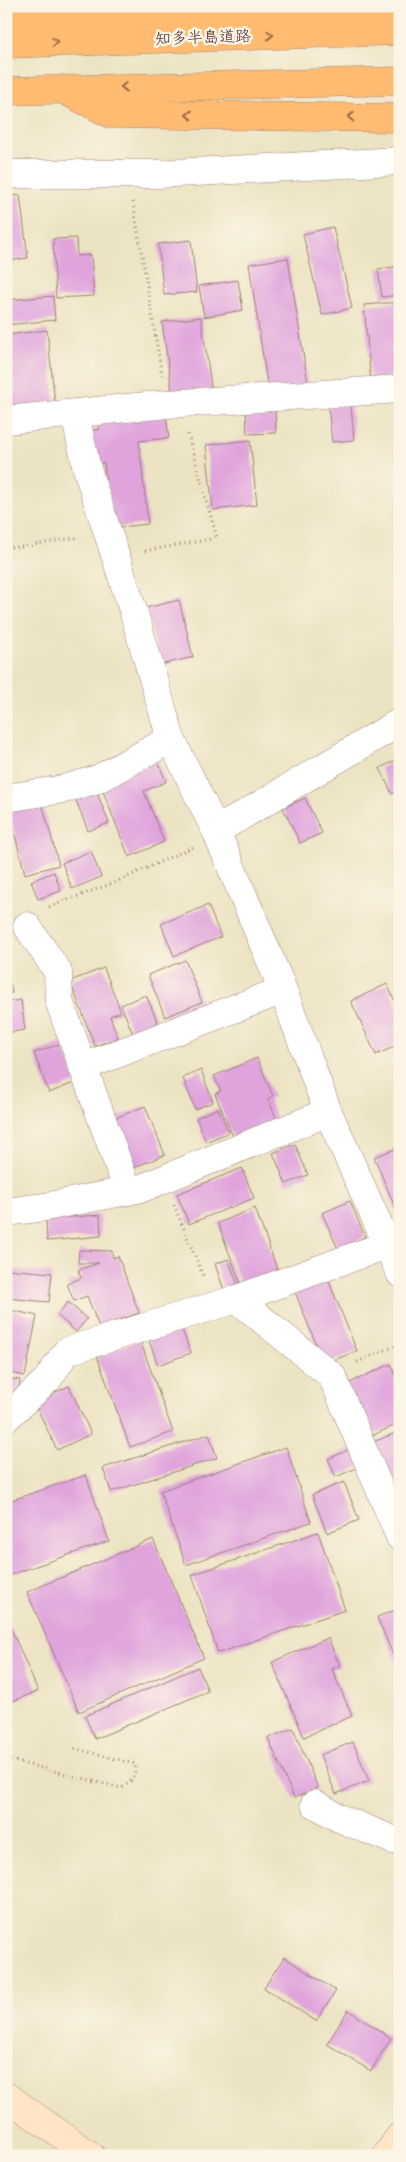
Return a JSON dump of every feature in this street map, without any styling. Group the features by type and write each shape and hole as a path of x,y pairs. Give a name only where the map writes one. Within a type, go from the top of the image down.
{"highway":[{"path":"6,18 400,7"},
{"name":"知多半島道路","path":"6,44 400,31"},
{"path":"6,90 400,81"},
{"path":"60,88 111,114 400,118"}],"street":[{"path":"6,174 157,174 400,161"},
{"path":"6,420 78,415 173,404 400,389"},
{"path":"78,415 78,428 87,469 171,739 217,833 282,990 328,1112 393,1242 400,1273"},
{"path":"217,833 400,722"},
{"path":"6,798 64,789 98,779 171,739"},
{"path":"36,917 58,972 59,1001 128,1191"},
{"path":"82,1067 282,990"},
{"path":"6,1212 46,1207 142,1188 328,1112"},
{"path":"6,1418 47,1380 67,1351 226,1302 393,1242"},
{"path":"226,1302 332,1376 400,1537"},
{"path":"315,1804 339,1818 393,1840 400,1841"},
{"path":"6,2096 91,2156"},
{"path":"386,2156 400,2136"}],"path":[{"path":"115,556 217,538 173,404 128,174"},
{"path":"6,548 78,537 106,530"},
{"path":"36,917 116,882 217,833"},
{"path":"163,1179 226,1302"},
{"path":"332,1376 356,1363 400,1344"},
{"path":"6,1759 121,1788 129,1784 135,1772 135,1764 73,1748"}],"building":[{"path":"20,195 28,258 6,261 6,197"},
{"path":"333,227 352,308 322,315 303,234"},
{"path":"76,238 77,256 91,255 94,296 56,298 53,239"},
{"path":"191,240 197,292 164,295 158,244"},
{"path":"288,258 308,384 268,390 249,264"},
{"path":"400,266 400,295 382,297 378,269"},
{"path":"238,280 243,310 204,317 199,286"},
{"path":"53,296 55,320 6,325 6,300"},
{"path":"400,302 400,380 371,383 364,305"},
{"path":"201,317 212,392 173,398 162,322"},
{"path":"47,330 56,412 6,413 6,335"},
{"path":"351,405 354,440 332,442 328,407"},
{"path":"275,408 276,433 247,434 246,409"},
{"path":"166,416 169,438 139,441 148,524 111,528 104,463 92,464 88,431 100,429 99,423"},
{"path":"250,440 257,505 213,510 206,445"},
{"path":"179,600 193,657 160,665 146,608"},
{"path":"400,758 400,790 392,794 380,768"},
{"path":"158,761 166,782 144,791 164,842 129,857 100,784"},
{"path":"96,790 109,823 88,831 75,798"},
{"path":"305,798 322,833 300,843 283,808"},
{"path":"42,803 59,865 25,874 9,812"},
{"path":"91,851 101,877 72,889 62,863"},
{"path":"54,872 61,891 38,899 31,881"},
{"path":"208,905 221,937 174,956 161,924"},
{"path":"185,960 202,1002 165,1017 148,975"},
{"path":"6,968 12,993 6,995"},
{"path":"104,968 121,1012 110,1016 118,1038 95,1046 70,981"},
{"path":"387,984 400,1012 400,1044 376,1055 351,1001"},
{"path":"146,995 158,1023 133,1034 121,1005"},
{"path":"21,1000 25,1030 6,1033 6,1002"},
{"path":"62,1043 76,1082 49,1093 34,1053"},
{"path":"257,1058 273,1096 268,1099 277,1120 234,1139 215,1094 221,1091 214,1076"},
{"path":"201,1070 213,1102 195,1109 183,1078"},
{"path":"145,1106 165,1155 132,1168 113,1119"},
{"path":"218,1108 229,1132 206,1142 196,1118"},
{"path":"295,1144 308,1175 286,1184 273,1153"},
{"path":"400,1147 400,1219 374,1157"},
{"path":"242,1168 254,1198 189,1224 177,1194"},
{"path":"350,1201 365,1237 338,1249 322,1213"},
{"path":"255,1208 279,1274 242,1288 218,1223"},
{"path":"100,1215 101,1236 47,1241 46,1219"},
{"path":"79,1250 112,1251 113,1258 118,1256 139,1313 99,1327 87,1296 74,1301 67,1284 81,1278 78,1270 99,1263 78,1263"},
{"path":"228,1259 238,1285 224,1290 215,1264"},
{"path":"6,1269 52,1273 49,1302 6,1298"},
{"path":"328,1279 357,1351 324,1364 295,1292"},
{"path":"68,1302 87,1319 76,1332 57,1315"},
{"path":"6,1309 37,1316 25,1376 6,1372"},
{"path":"182,1330 191,1353 158,1365 149,1341"},
{"path":"140,1340 173,1432 130,1447 97,1356"},
{"path":"391,1364 400,1384 400,1423 369,1437 345,1385"},
{"path":"6,1378 20,1380 17,1397 6,1395"},
{"path":"69,1386 91,1434 57,1450 34,1402"},
{"path":"400,1431 400,1510 371,1443"},
{"path":"209,1434 217,1458 111,1492 103,1468"},
{"path":"357,1446 365,1464 336,1477 328,1459"},
{"path":"286,1447 311,1522 186,1565 160,1491"},
{"path":"86,1475 109,1541 7,1576 6,1502"},
{"path":"344,1482 359,1520 327,1533 312,1495"},
{"path":"318,1532 345,1610 218,1653 192,1575"},
{"path":"153,1539 204,1658 79,1712 27,1592"},
{"path":"400,1608 400,1661 396,1662 377,1617"},
{"path":"6,1617 38,1691 6,1704"},
{"path":"328,1638 340,1666 332,1669 352,1716 304,1737 272,1662"},
{"path":"198,1667 208,1691 95,1739 85,1716"},
{"path":"6,1705 15,1725 6,1729"},
{"path":"293,1728 318,1788 294,1798 268,1738"},
{"path":"353,1742 369,1781 336,1794 320,1755"},
{"path":"284,1957 336,1991 316,2021 264,1988"},
{"path":"348,2010 391,2038 371,2071 327,2044"}]}
